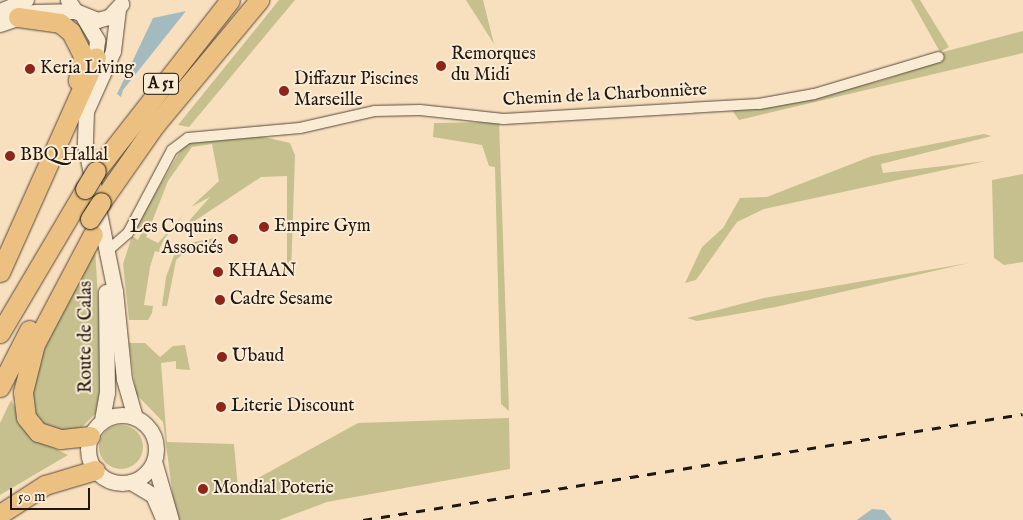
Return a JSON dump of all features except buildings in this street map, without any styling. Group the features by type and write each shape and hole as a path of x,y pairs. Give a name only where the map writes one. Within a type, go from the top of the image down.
{"highway":[{"name":"A 51","path":"0,333 96,171 230,0"},
{"name":"A 51","path":"0,388 97,218 186,86 259,0"},
{"path":"9,14 60,24 80,44 82,60 72,107"},
{"path":"0,272 72,107 96,58"},
{"path":"90,436 60,440 38,432 26,417 23,392 35,344 97,218"},
{"path":"0,514 45,485 95,470"}],"main road":[{"path":"0,24 26,0"},
{"path":"9,14 76,10 102,18 121,5"},
{"name":"Route de Calas","path":"121,5 113,50 94,87 86,111 85,144 105,253 115,292 124,379 135,417"},
{"name":"Route de Calas","path":"76,10 97,40 94,87"},
{"name":"Route de Calas","path":"102,420 107,393 105,253"},
{"path":"163,520 152,494 131,482 107,480 95,470 88,451 90,436 102,420 122,414 135,417 153,435 154,461 171,520"},
{"path":"131,482 145,474 154,461"}],"street":[{"name":"Chemin de la Charbonnière","path":"105,253 128,233 180,141 300,128 375,110 420,110 504,119 759,104 814,94 940,57"}],"shaded area":[{"path":"279,0 295,0 189,127 178,125"},
{"path":"466,0 483,0 494,44"},
{"path":"911,0 920,0 949,47 940,52"},
{"path":"1023,31 1023,53 739,120 731,109 793,101 880,81 938,62 943,52"},
{"path":"499,122 509,411 501,404 495,167 489,166 482,145 433,137 434,123"},
{"path":"984,134 992,136 881,164 883,173 986,161 764,209 737,222 696,280 685,283 702,247 723,228 740,198 767,197 872,156"},
{"path":"264,137 290,143 295,155 291,274 287,277 287,176 261,177 181,230 210,197 191,207 219,181 212,144 192,147 168,181 146,237 158,243 185,213 164,239 159,250 163,253 155,251 150,267 144,305 153,306 152,313 148,320 129,320 123,264 132,236 138,240 141,234 134,230 183,146 198,139"},
{"path":"1023,174 1023,262 1004,265 994,258 992,180"},
{"path":"215,238 215,248 187,250 176,260 167,306 162,306 166,277 176,250 184,244"},
{"path":"95,247 103,381 97,412 80,429 56,433 37,421 30,392 45,337"},
{"path":"969,263 776,307 697,321 687,318 764,298"},
{"path":"129,343 145,343 160,357 173,346 185,345 190,370 176,369 176,361 161,363 167,442 234,444 238,489 358,423 509,418 510,469 327,502 279,520 176,520 163,422 136,394"},
{"path":"11,400 31,437 68,455 0,495 0,423"},
{"path":"125,425 137,431 142,438 142,456 137,463 130,468 117,469 109,466 102,459 99,443 102,435 109,428"}],"water":[{"path":"186,11 123,90 121,97 117,94 153,18"},
{"path":"872,509 884,510 892,520 857,520"}],"railway":[{"path":"363,520 1023,414"}],"place":[{"name":"Remorques du Midi","path":"441,66"},
{"name":"Keria Living","path":"30,69"},
{"name":"Diffazur Piscines Marseille","path":"284,91"},
{"name":"BBQ Hallal","path":"10,156"},
{"name":"Empire Gym","path":"264,227"},
{"name":"Les Coquins Associés","path":"233,239"},
{"name":"KHAAN","path":"218,272"},
{"name":"Cadre Sesame","path":"220,300"},
{"name":"Ubaud","path":"222,357"},
{"name":"Literie Discount","path":"221,407"},
{"name":"Mondial Poterie","path":"203,489"}]}
